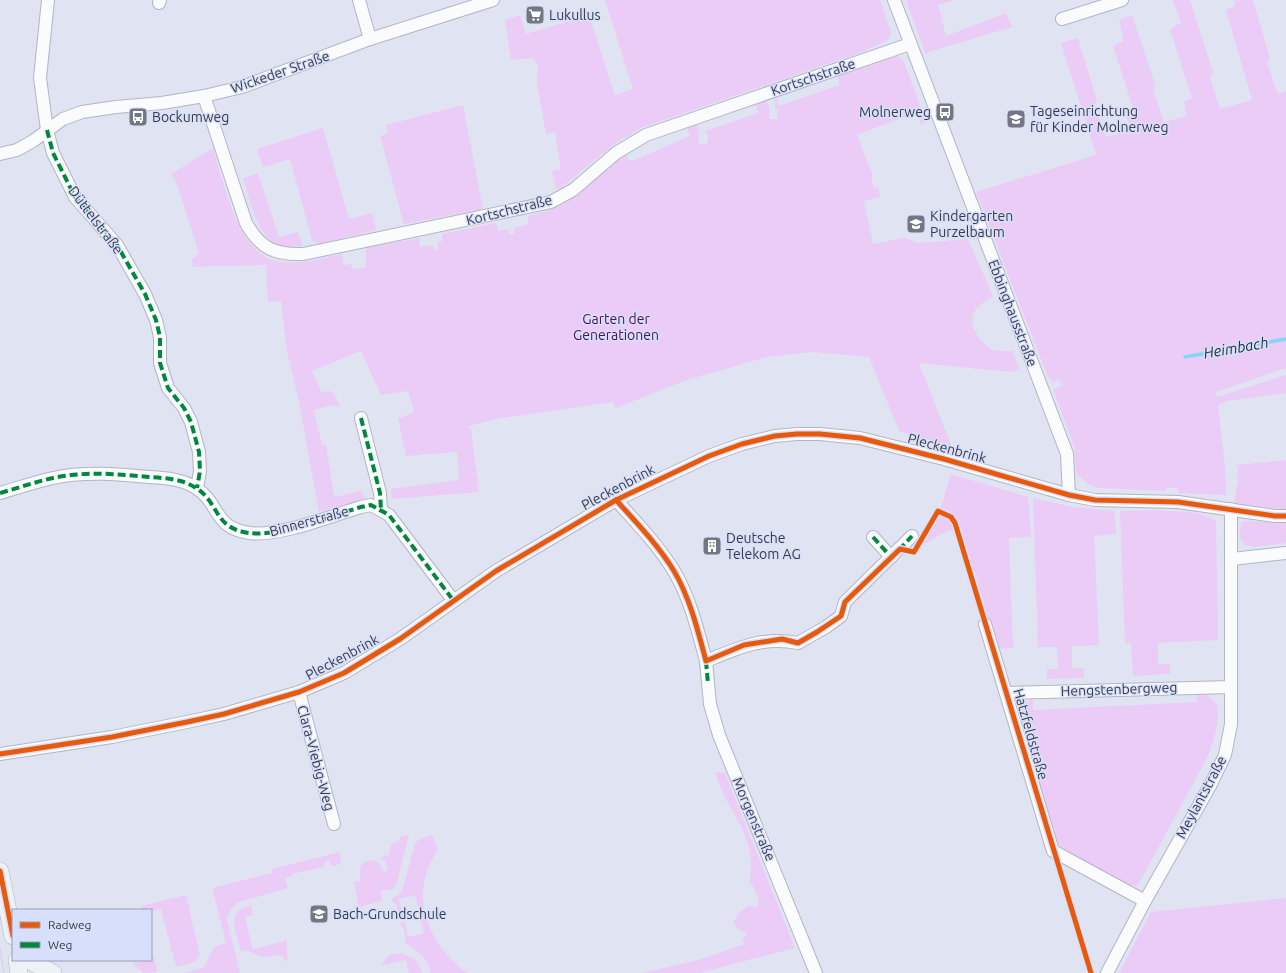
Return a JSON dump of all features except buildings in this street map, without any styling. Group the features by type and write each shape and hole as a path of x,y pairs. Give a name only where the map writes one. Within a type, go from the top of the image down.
{"main road":[{"path":"0,871 12,931"},
{"path":"17,961 19,973"},
{"path":"30,961 53,973"}],"street":[{"name":"Düttelstraße","path":"48,0 40,78 47,130 53,153 75,197 117,245 148,300 160,337 160,363 168,388 184,408 191,422 199,452 200,471 197,488"},
{"path":"359,0 370,40"},
{"name":"Wickeder Straße","path":"0,154 17,150 63,119 82,112 162,103 204,96 259,82 370,40 493,0"},
{"name":"Ebbinghausstraße","path":"894,0 1067,454 1069,495"},
{"path":"1062,19 1122,0"},
{"name":"Kortschstraße","path":"204,96 246,223 251,232 266,247 278,253 303,254 551,202 572,190 616,153 646,135 910,44"},
{"path":"361,418 380,493 381,510 389,515 453,600"},
{"name":"Pleckenbrink","path":"0,754 112,737 197,720 267,703 299,692 344,673 400,639 496,571 616,500 709,456 742,444 775,436 820,434 860,438 885,443 1069,495 1095,500 1164,501 1275,516 1286,516"},
{"name":"Binnerstraße","path":"0,493 54,478 90,474 170,479 186,482 197,488 210,502 223,522 234,530 250,533 275,532 361,506 371,506 381,510"},
{"name":"Morgenstraße","path":"616,500 659,550 674,572 696,624 706,661 710,704 719,736 816,973"},
{"name":"Meylantstraße","path":"1107,973 1145,901 1211,784 1225,755 1231,724 1231,509"},
{"path":"706,661 744,645 782,639 798,643 818,632 840,616 845,602 912,536"},
{"path":"873,538 891,557"},
{"path":"1232,559 1286,553"},
{"name":"Hatzfeldstraße","path":"985,624 1053,851 1145,901"},
{"name":"Hengstenbergweg","path":"1006,693 1231,687"},
{"name":"Clara-Viebig-Weg","path":"299,692 334,824"}],"green space":[{"path":"605,0 880,0 891,33 888,40 865,51 641,128 614,144 561,188 556,189 552,171 561,169 555,132 546,134 537,83 538,65 532,58 511,60 505,20 520,15 526,34 582,17 581,14 588,12 615,95 633,89"},
{"path":"906,0 954,0 938,5 946,36 1006,13 1012,27 925,53"},
{"path":"1173,0 1190,0 1213,72 1210,78 1220,109 1252,100 1226,10 1235,6 1234,0 1253,0 1270,59 1267,63 1278,94 1286,91 1286,368 1216,392 1217,397 1286,375 1286,393 1227,401 1218,405 1225,466 1226,495 1178,493 1178,488 1167,488 1166,491 1099,488 1088,484 1076,473 1074,446 1053,389 1062,386 1057,377 1058,381 1053,382 1048,377 976,192 1096,155 1061,43 1078,38 1097,101 1094,104 1106,137 1130,130 1126,114 1134,111 1113,46 1124,41 1119,20 1132,15 1155,84 1153,90 1164,122 1187,116 1184,101 1192,98 1170,29 1181,23"},
{"name":"Garten der Generationen","path":"896,56 904,62 926,122 921,125 917,112 857,135 873,176 871,177 874,188 878,187 880,197 864,201 873,244 904,238 918,243 968,239 993,296 974,312 972,318 974,330 977,336 991,349 999,351 1013,351 1019,369 1012,372 919,363 952,447 899,431 869,357 813,352 767,357 684,381 616,408 613,402 502,418 468,426 471,429 479,492 392,499 391,489 459,480 457,452 406,456 398,419 414,412 408,391 381,395 361,351 312,371 322,393 332,391 341,407 334,405 314,410 322,445 326,445 334,497 361,491 365,499 319,512 299,402 287,352 281,301 268,302 266,265 193,267 192,259 199,253 176,182 171,174 213,148 235,217 254,247 267,257 282,262 312,260 342,254 343,265 352,264 352,269 366,268 366,248 419,238 420,247 433,245 434,250 438,249 438,243 442,241 442,234 496,223 498,231 508,229 509,234 514,234 514,228 528,224 528,216 554,209 567,202 623,156 626,155 629,161 635,160 690,136 687,128 696,124 698,127 699,144 707,144 708,134 705,134 705,131 758,113 756,104 766,100 769,105 769,119 777,119 775,99 777,98 779,106 839,85 838,75"},
{"path":"463,105 483,209 404,224 380,136 388,133 386,125"},
{"path":"323,128 349,219 372,213 376,230 318,244 312,240 290,159 263,167 257,149"},
{"path":"258,173 279,237 298,232 303,246 284,247 275,244 261,229 252,208 243,178"},
{"path":"1286,460 1286,509 1234,504 1238,481 1237,465"},
{"path":"951,474 1028,497 1031,537 1009,538 1013,648 997,649 975,572 972,572 957,521 955,531 949,530 922,545 943,512 940,510"},
{"path":"1033,498 1073,507 1115,511 1116,534 1094,536 1099,645 1072,646 1072,668 1084,668 1084,678 1047,679 1047,669 1058,669 1057,647 1038,647"},
{"path":"1120,511 1186,512 1209,517 1216,522 1218,640 1158,643 1158,664 1170,664 1170,674 1133,676 1131,643 1125,643"},
{"path":"1244,521 1286,523 1286,543 1254,547 1245,545 1239,536 1241,524"},
{"path":"1196,692 1205,693 1217,704 1218,718 1214,738 1207,758 1138,885 1130,886 1068,853 1058,844 1053,835 1017,713 1018,707 1033,699 1033,710 1197,702"},
{"path":"715,772 725,773 795,948 699,973 642,973 698,960 745,944 742,941 747,934 738,929 733,922 740,912 748,906 757,907 759,900 753,886 749,883 751,866 750,851 740,824 719,785"},
{"path":"409,835 397,883 393,889 381,891 382,901 359,907 354,882 360,881 360,867 364,862 373,860 379,863 384,872 388,869 386,862 381,858 390,854 391,844 398,841 401,836"},
{"path":"432,835 438,850 429,867 424,884 423,901 426,918 433,934 442,948 454,962 468,973 431,973 427,962 421,954 405,942 404,928 399,923 405,922 408,937 424,933 415,895 399,899 403,915 398,916 397,905 392,902 392,899 402,892 415,843 420,839"},
{"path":"340,852 341,861 338,865 331,866 330,861 326,860 323,867 292,874 292,876 285,878 288,888 239,902 233,907 227,919 240,973 184,973 204,967 214,947 226,943 212,888 272,873 272,869"},
{"path":"186,895 200,955 198,958 187,965 176,967 161,909 152,911 152,909 142,909 141,906"},
{"path":"1286,898 1286,973 1119,973 1151,912"},
{"path":"251,905 253,915 245,917 253,949 285,941 284,940 287,939 287,961 285,961 283,956 280,955 263,957 248,951 241,951 235,930 235,918 237,913 243,908"},
{"path":"400,953 415,959 423,973 409,973 406,960 381,966 389,955"},
{"path":"154,957 157,972 144,973 132,963 152,961 152,958"}],"waterway":[{"name":"Heimbach","path":"1185,357 1286,339"}],"tram line":[{"path":"0,948 4,973"}],"marked path":[{"path":"47,130 53,153 75,197 117,245 145,294 156,320 160,337 160,363 168,388 184,408 191,422 199,452 200,471 197,488"},
{"path":"361,418 380,493 381,510"},
{"path":"0,493 46,480 77,474 113,474 180,481 191,485 204,494 223,521 229,526 249,533 275,532 290,529 371,505 389,515 453,600"},
{"path":"899,550 912,536"},
{"path":"873,537 891,557"},
{"path":"706,661 708,684"}],"cycle path":[{"path":"0,754 112,737 187,722 224,714 299,692 344,673 400,639 496,571 616,500 709,456 742,444 775,436 820,434 860,438 944,459 1069,495 1095,500 1178,502 1275,516 1286,516"},
{"path":"616,500 654,543 668,561 680,581 697,626 706,661 744,645 782,639 798,643 817,632 841,616 845,602 900,549 914,552 938,511 951,517 955,523 1091,973"},
{"path":"0,871 12,931"}],"place":[{"name":"Lukullus","path":"535,15"},
{"name":"Molnerweg","path":"945,112"},
{"name":"Bockumweg","path":"138,117"},
{"name":"Tageseinrichtung für Kinder Molnerweg","path":"1016,119"},
{"name":"Kindergarten Purzelbaum","path":"916,224"},
{"name":"Deutsche Telekom AG","path":"712,546"},
{"name":"Bach-Grundschule","path":"319,914"}]}
